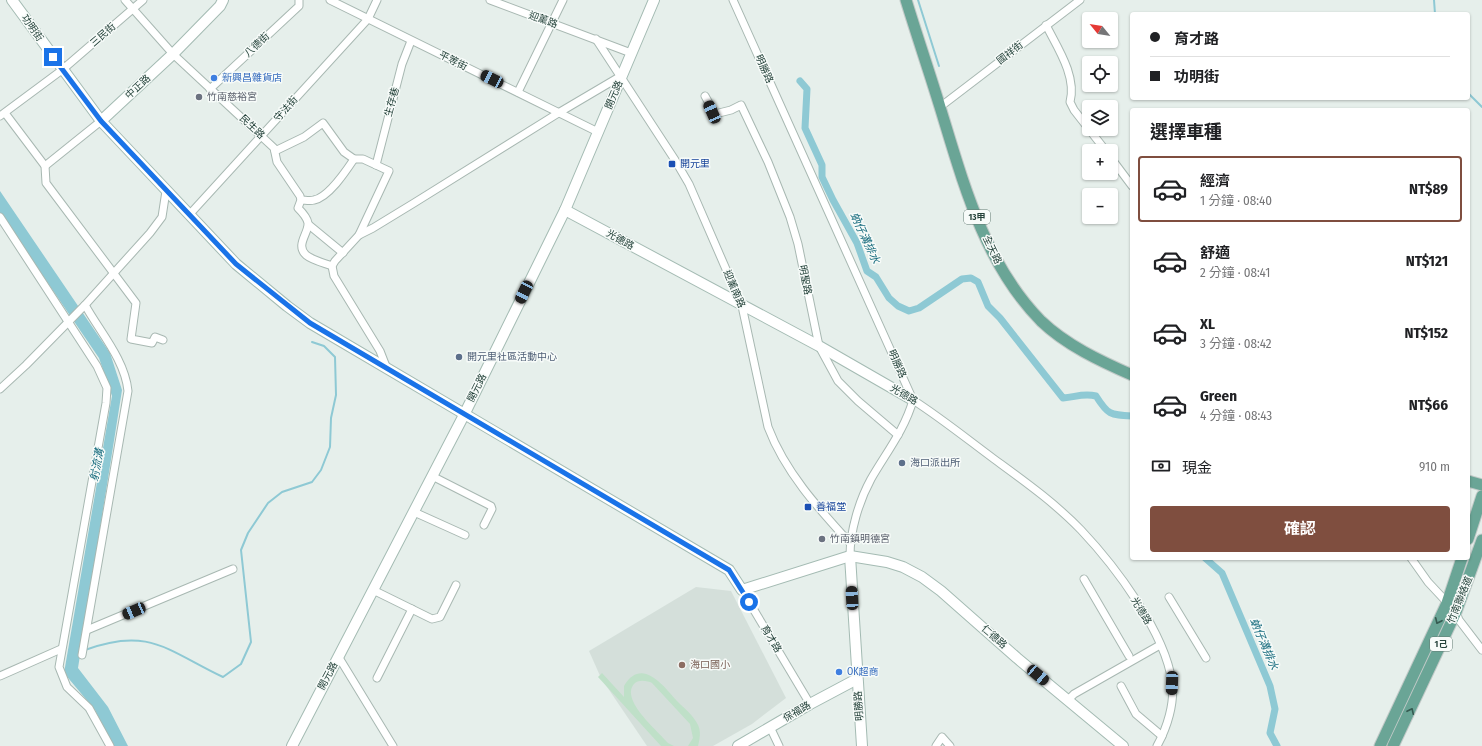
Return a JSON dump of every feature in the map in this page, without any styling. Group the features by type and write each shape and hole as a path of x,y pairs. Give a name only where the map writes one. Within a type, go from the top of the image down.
{"main road":[{"name":"全天路","path":"906,0 956,162 990,250 1020,298 1042,322 1067,341 1106,363 1130,374"},
{"path":"1470,482 1482,485"},
{"path":"1470,533 1482,496"},
{"name":"竹南聯絡道","path":"1393,746 1456,612 1482,540"},
{"name":"竹南聯絡道","path":"1380,746 1447,603 1461,560"}],"street":[{"name":"民生路","path":"125,0 173,54 262,135 274,148 277,162 301,200 298,208 306,217 308,225"},
{"name":"三民街","path":"3,114 62,70 143,0"},
{"name":"中正路","path":"45,166 101,121 173,54 220,6 223,0"},
{"name":"八德街","path":"210,89 299,6 299,0"},
{"name":"平等街","path":"330,0 598,132"},
{"name":"守法街","path":"189,215 368,19 377,0"},
{"name":"迎薰路","path":"490,0 631,53"},
{"path":"518,92 563,0"},
{"name":"開元路","path":"292,746 464,415 565,210 654,0"},
{"name":"明勝路","path":"733,0 913,400 898,435 870,481 850,543 862,746"},
{"name":"國祥街","path":"940,107 1080,0"},
{"name":"功明街","path":"17,2 62,70 101,121 236,264 310,323 464,415"},
{"path":"1046,25 1067,68 1072,95 1070,102 1101,144"},
{"name":"迎薰南路","path":"596,39 675,160 688,184 742,306 768,427 773,441 790,470 810,499 850,543"},
{"name":"生存巷","path":"376,165 402,64 411,40"},
{"path":"359,235 414,204 560,112 621,76"},
{"name":"明聖路","path":"705,96 715,114 731,110 741,104 768,162 790,217 798,244 819,346 838,381 858,401 898,435"},
{"path":"3,114 45,166 46,183 136,303 130,339 152,343 155,337 163,340"},
{"path":"275,151 304,137 323,122 344,152 354,158 363,159 389,171 359,235 332,266"},
{"path":"301,200 315,200 323,195 342,178 354,158"},
{"path":"1118,167 1130,183"},
{"path":"0,388 26,365 84,306 162,217 166,191"},
{"name":"光德路","path":"565,210 819,346 913,400 1040,493 1081,530 1125,584 1146,618 1168,664 1172,683 1168,722 1157,746"},
{"path":"0,217 70,320 97,366 107,388 106,403 59,667 61,676 67,687 89,708 110,746"},
{"path":"332,266 307,256 304,252 302,244 308,225 343,253"},
{"path":"332,266 334,276 380,351 387,369"},
{"path":"82,654 128,391 127,380 117,358 84,306"},
{"name":"育才路","path":"464,415 729,570 810,704"},
{"path":"432,476 491,506 492,510 484,525"},
{"path":"414,512 465,535"},
{"path":"742,590 850,556"},
{"name":"仁德路","path":"850,556 887,562 922,577 941,590 1123,746"},
{"path":"1413,560 1456,612 1459,620 1482,650"},
{"path":"87,630 234,569"},
{"path":"1084,579 1129,656"},
{"path":"373,590 432,619 440,617 456,584"},
{"path":"1169,597 1206,658"},
{"path":"377,678 412,609"},
{"path":"1068,700 1074,694 1160,645"},
{"path":"0,676 61,649"},
{"path":"338,656 393,746"},
{"name":"保福路","path":"738,746 810,704 857,679"},
{"path":"1121,686 1136,714 1162,736"},
{"path":"770,727 779,746"},
{"path":"936,746 942,737 950,746"}],"shaded area":[{"name":"海口國小","path":"696,587 731,591 786,698 752,724 713,746 647,746 601,678 589,651"}],"green space":[{"path":"602,673 624,697 624,686 631,677 638,674 645,674 659,682 694,718 700,732 698,746 688,746 693,738 690,724 652,683 638,681 634,684 631,691 636,707 668,743 674,746 661,746 598,677"}],"water":[{"path":"0,191 110,353 122,390 78,668 108,707 128,746 112,746 95,710 64,673 112,396 99,358 0,213"}],"waterway":[{"path":"918,0 939,66"},
{"path":"1434,0 1435,12"},
{"name":"蚋仔溝排水","path":"800,81 807,89 805,128 822,165 822,177 857,243 867,271 876,277 889,298 898,306 909,311 919,308 962,279 971,278 978,282 988,306 1000,318 1063,398 1083,395 1096,396 1110,413 1130,416"},
{"path":"1470,95 1482,107"},
{"path":"85,650 107,643 126,640 142,641 172,651 223,677 241,664 251,642 241,550 248,533 268,503 282,492 312,482 321,470 330,447 331,418 336,395 335,357 324,346 312,342"},
{"name":"蚋仔溝排水","path":"1207,560 1222,573 1270,686 1275,709 1270,733 1277,746"}],"place":[{"name":"新興昌雜貨店","path":"214,78"},
{"name":"竹南慈裕宮","path":"199,97"},
{"name":"開元里","path":"672,164"},
{"name":"開元里社區活動中心","path":"459,357"},
{"name":"海口派出所","path":"902,463"},
{"name":"善福堂","path":"808,507"},
{"name":"竹南鎮明德宮","path":"822,539"},
{"name":"海口國小","path":"682,665"},
{"name":"OK超商","path":"839,672"}],"route":[{"path":"53,57 101,121 166,191 236,264 287,306 310,323 464,415 666,535 729,570 749,602"}],"water label":[{"name":"射流溝","path":"97,465"}]}
